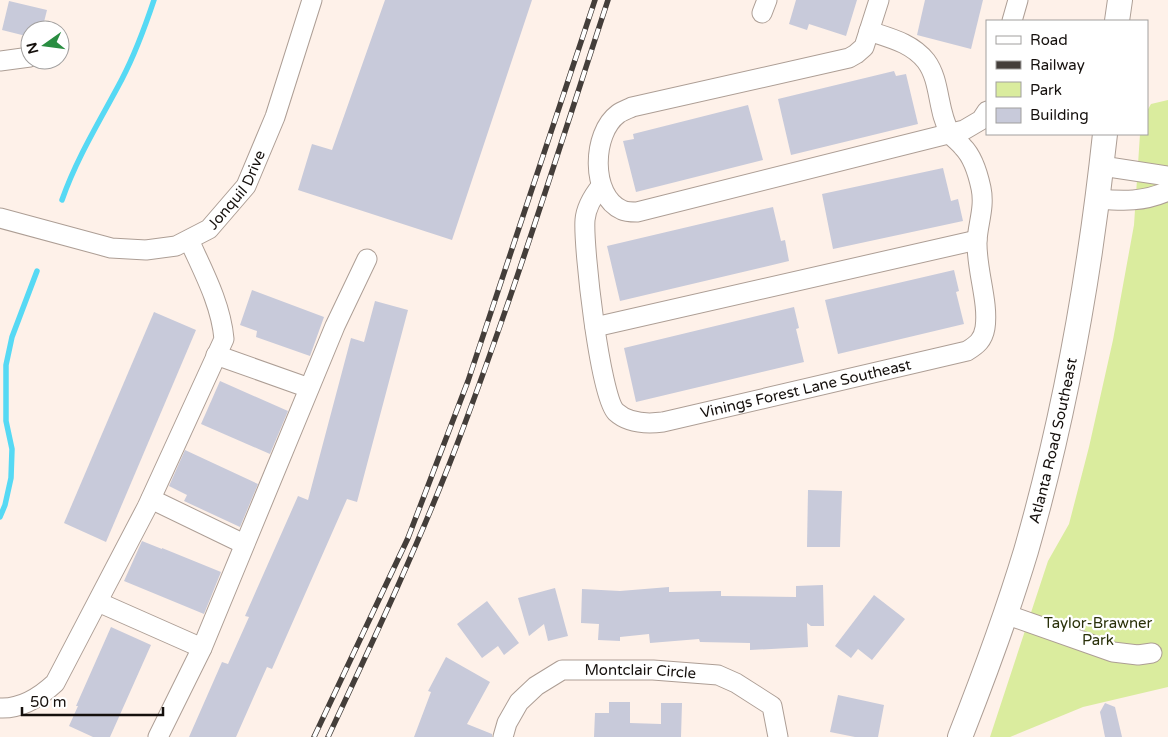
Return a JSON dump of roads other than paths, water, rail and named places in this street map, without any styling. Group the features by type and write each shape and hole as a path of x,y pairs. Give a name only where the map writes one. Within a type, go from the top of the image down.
{"main road":[{"path":"1117,20 1120,0"},
{"name":"Atlanta Road Southeast","path":"960,737 1005,614 1026,549 1063,402 1092,240 1105,135"}],"street":[{"name":"Jonquil Drive","path":"0,218 111,248 146,250 176,246 209,229 246,186 274,117 312,0"},
{"path":"879,0 864,47 849,58 632,107 617,115 607,128 600,144 598,158 601,186 613,205 623,211 637,212 950,134 974,126 986,112"},
{"path":"1012,20 1018,0"},
{"name":"Vinings Forest Lane Southeast","path":"601,186 589,203 585,218 585,252 595,327 609,400 612,408 617,413 649,424 663,422 967,351 982,338 986,316 977,240 983,204 980,184 970,157 950,134 932,73 926,61 906,44 869,31"},
{"path":"0,61 20,58"},
{"path":"1102,166 1168,176"},
{"path":"1098,199 1124,202 1136,201 1168,191"},
{"path":"0,708 8,708 42,696 56,683 151,499 224,339 222,322 214,296 189,240"},
{"path":"595,327 977,240"},
{"path":"158,737 202,648 335,326 367,259"},
{"path":"216,355 309,388"},
{"path":"151,499 244,544"},
{"path":"98,602 202,648"},
{"path":"1005,614 1113,652 1138,655 1152,653"},
{"name":"Montclair Circle","path":"503,737 519,702 536,686 562,670 635,670 718,675 772,706 778,737"}],"waterway":[{"path":"62,200 82,153 131,60 154,0"},
{"path":"0,517 5,505 11,478 12,449 6,421 6,365 12,337 37,271"}],"railway":[{"path":"314,737 408,538 468,381 595,0"},
{"path":"328,737 411,557 477,392 608,0"}],"park label":[{"name":"Taylor-Brawner Park","path":"1098,632"}]}
